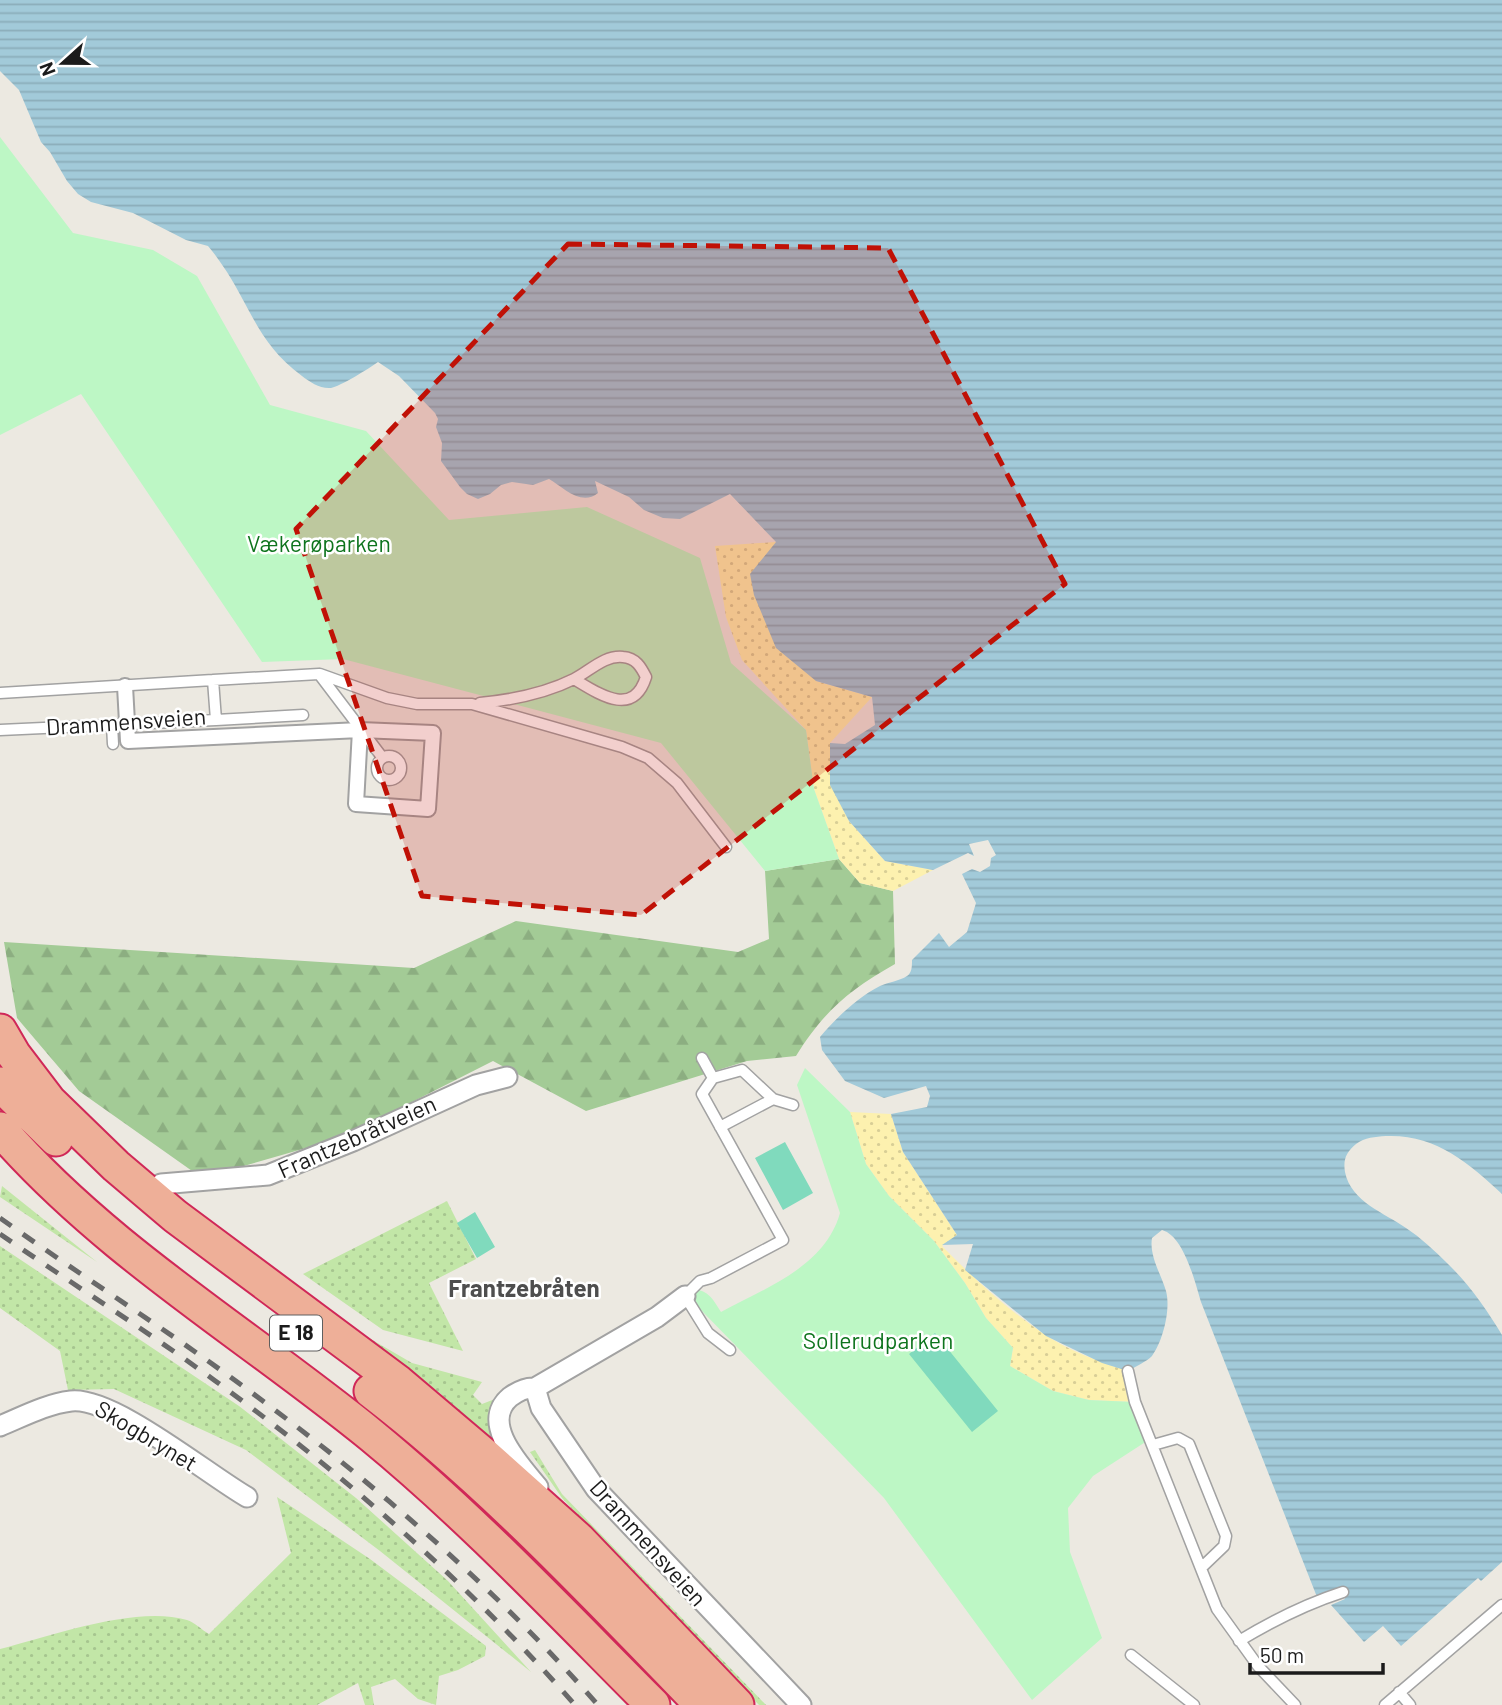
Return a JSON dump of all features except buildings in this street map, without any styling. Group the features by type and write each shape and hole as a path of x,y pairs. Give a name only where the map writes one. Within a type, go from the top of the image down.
{"highway":[{"path":"0,1031 26,1073 49,1101 116,1166 175,1216 428,1407 578,1539 737,1705"},
{"name":"E 18","path":"0,1084 104,1183 388,1404 487,1489 534,1533 702,1705"},
{"name":"E 18","path":"0,1129 12,1151 143,1262 301,1381 417,1474 514,1564 653,1705"}],"street":[{"path":"125,686 128,741 360,730 433,733 428,809 356,804 360,730"},
{"name":"Frantzebråtveien","path":"161,1184 268,1175 353,1141 476,1086 507,1077"},
{"path":"578,1539 506,1446 499,1429 499,1416 508,1398 527,1387 535,1388 657,1317 685,1296"},
{"name":"Drammensveien","path":"535,1388 541,1408 596,1489 801,1705"},
{"name":"Skogbrynet","path":"0,1426 56,1404 71,1401 97,1404 140,1427 220,1482 247,1497"}],"lane":[{"path":"319,674 387,698 417,704 472,704 537,692 574,679 606,660 623,657 640,665 646,677 642,689 631,698 617,701 600,695 574,679"},
{"name":"Drammensveien","path":"0,693 319,674"},
{"path":"319,674 382,757"},
{"name":"Drammensveien","path":"0,730 216,720 213,680"},
{"path":"472,704 622,747 649,758 677,783 726,847"},
{"path":"216,720 303,715"},
{"path":"111,725 113,744"},
{"path":"702,1058 713,1078"},
{"path":"730,1350 708,1333 685,1296 700,1281 711,1278 783,1240 702,1094 713,1078 742,1070 773,1099 793,1105"},
{"path":"720,1127 773,1099"},
{"path":"1128,1371 1132,1394 1217,1609 1258,1666 1296,1705"},
{"path":"1153,1445 1178,1437 1189,1444 1226,1536 1224,1546 1200,1568"},
{"path":"1240,1641 1262,1627 1318,1600 1343,1592"},
{"path":"1385,1705 1502,1605"},
{"path":"1131,1655 1194,1705"},
{"path":"1399,1692 1410,1705"}],"highlighted area":[{"path":"568,244 888,248 1065,584 641,915 422,896 296,529"}],"green space":[{"name":"Vækerøparken","path":"0,137 73,233 153,250 197,276 270,405 366,431 449,520 587,507 700,558 731,663 806,730 814,789 839,859 765,871 661,743 343,659 262,662 81,394 0,435"},
{"path":"839,859 860,883 893,891 895,964 864,983 827,1014 796,1056 747,1061 586,1111 493,1061 341,1138 202,1178 79,1091 17,1018 4,942 414,968 516,921 738,952 769,939 765,871"},
{"name":"Sollerudparken","path":"805,1068 850,1112 866,1164 889,1196 934,1241 965,1283 986,1318 1013,1348 1010,1366 1053,1391 1089,1400 1135,1402 1150,1439 1093,1476 1068,1508 1070,1552 1102,1638 1032,1700 884,1498 701,1310 692,1297 699,1290 707,1293 721,1312 791,1274 821,1248 832,1232 840,1213 797,1085"},
{"path":"785,1142 813,1193 783,1210 755,1158"},
{"path":"2,1186 97,1262 0,1197"},
{"path":"447,1201 476,1259 429,1283 463,1351 383,1330 303,1274"},
{"path":"475,1212 495,1247 477,1258 457,1223"},
{"path":"0,1246 239,1406 356,1498 448,1581 531,1672 380,1551 246,1450 114,1389 68,1390 60,1351 0,1308"},
{"path":"307,1302 412,1363 482,1382 473,1395 482,1404 495,1399 498,1445 484,1446 440,1393 395,1367"},
{"path":"935,1333 998,1411 972,1432 909,1354"},
{"path":"535,1450 562,1494 766,1705 759,1705 562,1498 530,1452"},
{"path":"277,1497 370,1559 486,1646 485,1656 439,1676 436,1705 418,1699 395,1679 371,1687 374,1705 365,1705 358,1683 317,1705 0,1705 0,1649 94,1624 143,1616 187,1620 209,1634 291,1553"}],"sand":[{"path":"776,542 816,681 872,697 830,743 831,785 849,821 885,861 933,870 893,891 860,883 839,859 814,789 806,730 742,660 726,617 715,546"},
{"path":"850,1112 891,1114 903,1152 957,1235 942,1246 991,1293 1044,1334 1074,1351 1128,1371 1135,1402 1089,1400 1053,1391 1010,1366 1013,1348 986,1318 965,1283 934,1241 889,1196 866,1164"}],"water":[{"path":"0,0 1502,0 1502,1194 1450,1152 1420,1140 1386,1136 1367,1139 1350,1150 1344,1164 1348,1182 1361,1199 1417,1236 1442,1258 1470,1288 1502,1335 1502,1562 1481,1581 1478,1578 1401,1646 1383,1626 1364,1642 1331,1605 1345,1599 1339,1587 1317,1597 1201,1302 1188,1261 1170,1234 1162,1230 1152,1238 1154,1258 1167,1298 1163,1334 1152,1356 1128,1371 1102,1363 1046,1336 965,1270 973,1244 942,1245 957,1235 903,1152 891,1114 927,1107 930,1096 926,1086 884,1098 845,1081 822,1050 820,1037 840,1015 864,996 880,986 909,975 912,960 939,933 949,947 967,932 976,903 962,874 972,869 980,872 990,866 991,858 996,855 988,840 969,844 974,856 968,853 933,870 885,861 849,821 830,785 830,743 845,744 875,725 872,697 816,681 776,648 754,595 750,574 776,542 730,494 680,519 663,518 644,510 629,497 595,481 598,493 585,498 572,494 549,479 533,485 512,482 501,485 478,499 467,494 441,461 442,443 436,427 438,419 435,413 399,376 378,362 335,387 312,383 276,352 258,328 227,272 208,246 186,240 133,213 91,202 78,194 41,142 19,90 0,71"}],"railway":[{"path":"0,1218 167,1332 323,1447 419,1528 512,1613 598,1705"},
{"path":"0,1234 188,1361 311,1454 449,1574 575,1705"}],"district":[{"name":"Frantzebråten","path":"524,1289"}]}
